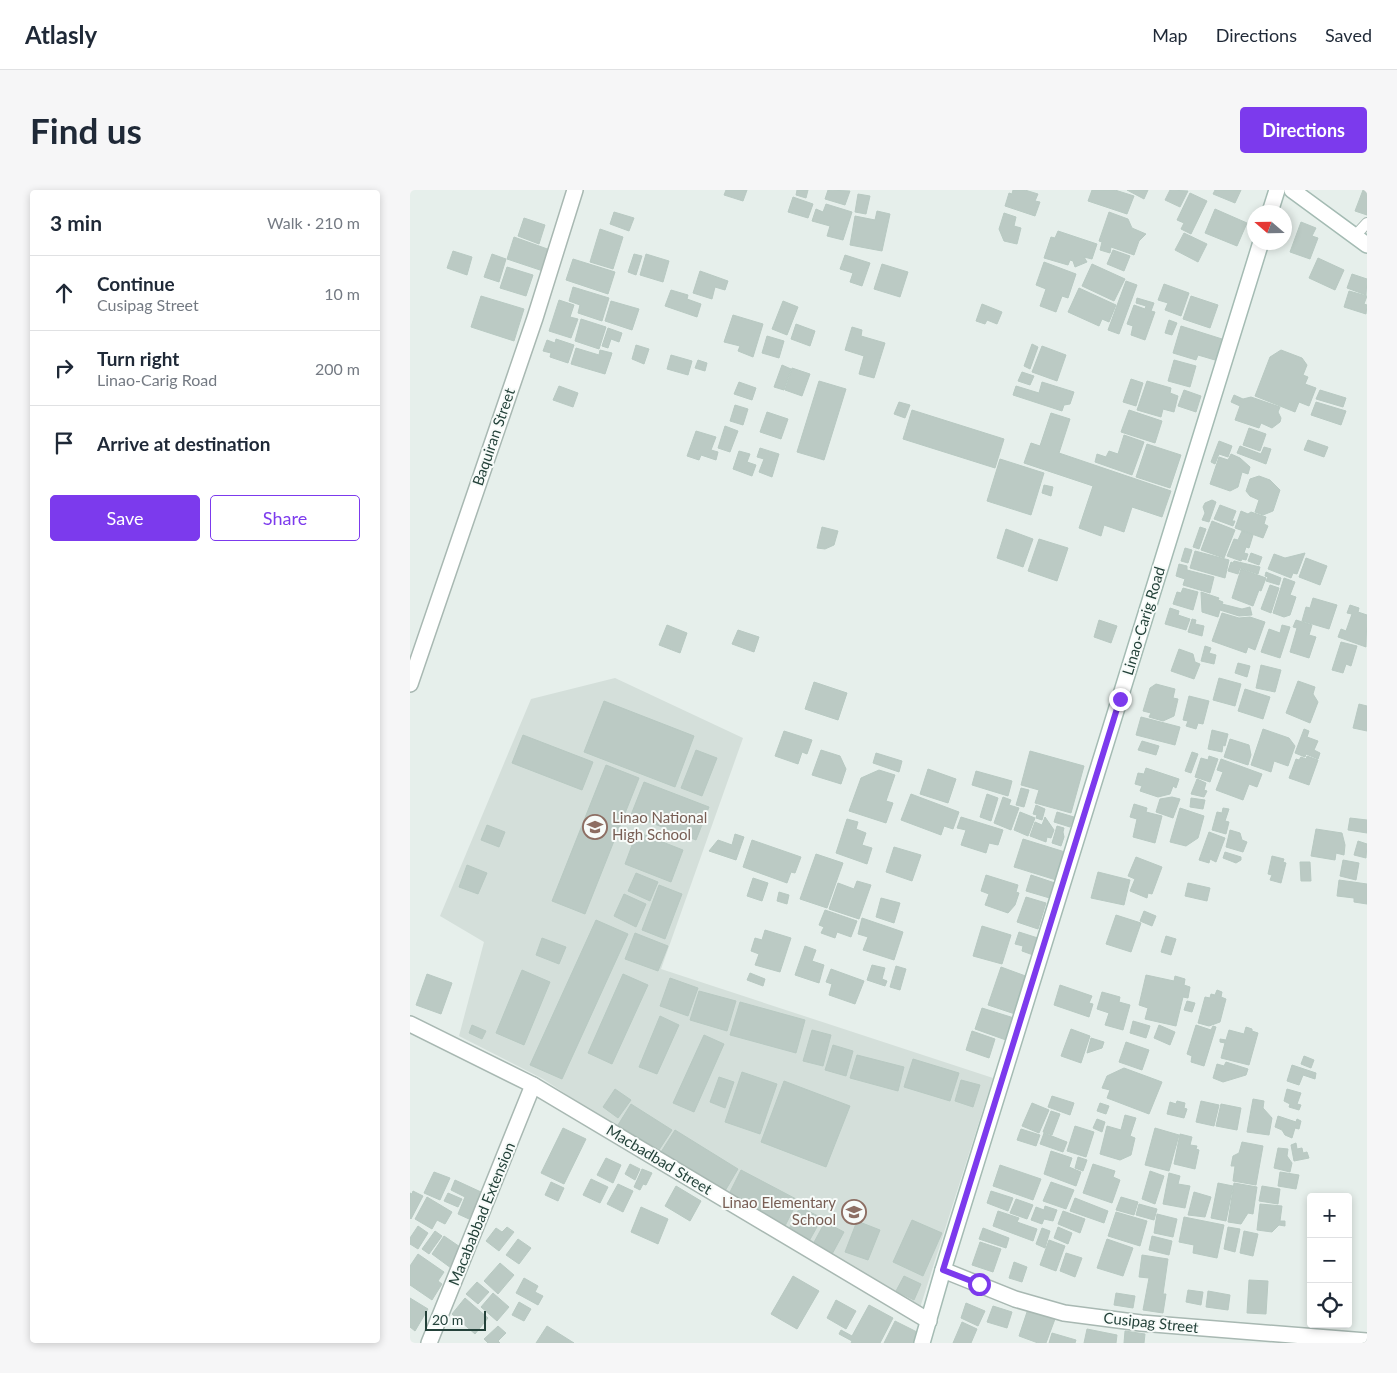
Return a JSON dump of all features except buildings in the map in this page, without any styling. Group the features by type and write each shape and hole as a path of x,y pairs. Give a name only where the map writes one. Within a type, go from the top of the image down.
{"street":[{"name":"Baquiran Street","path":"410,684 535,318 575,190"},
{"path":"1272,205 1277,190"},
{"path":"1292,190 1361,241"},
{"name":"Linao-Carig Road","path":"922,1343 1259,250"},
{"name":"Macbadbad Street","path":"410,1024 533,1085 929,1321"},
{"name":"Macababbad Extension","path":"429,1343 533,1085"},
{"name":"Cusipag Street","path":"943,1270 1015,1298 1064,1312 1141,1323 1367,1341"}],"lane":[{"path":"1361,241 1367,223"}],"shaded area":[{"path":"615,678 743,738 661,969 993,1078 919,1311 596,1114 543,1079 459,1036 484,942 440,916 531,699"}],"place":[{"name":"Linao National High School","path":"595,827"},
{"name":"Linao Elementary School","path":"854,1212"}],"route":[{"path":"979,1284 943,1270 1120,699"}]}
